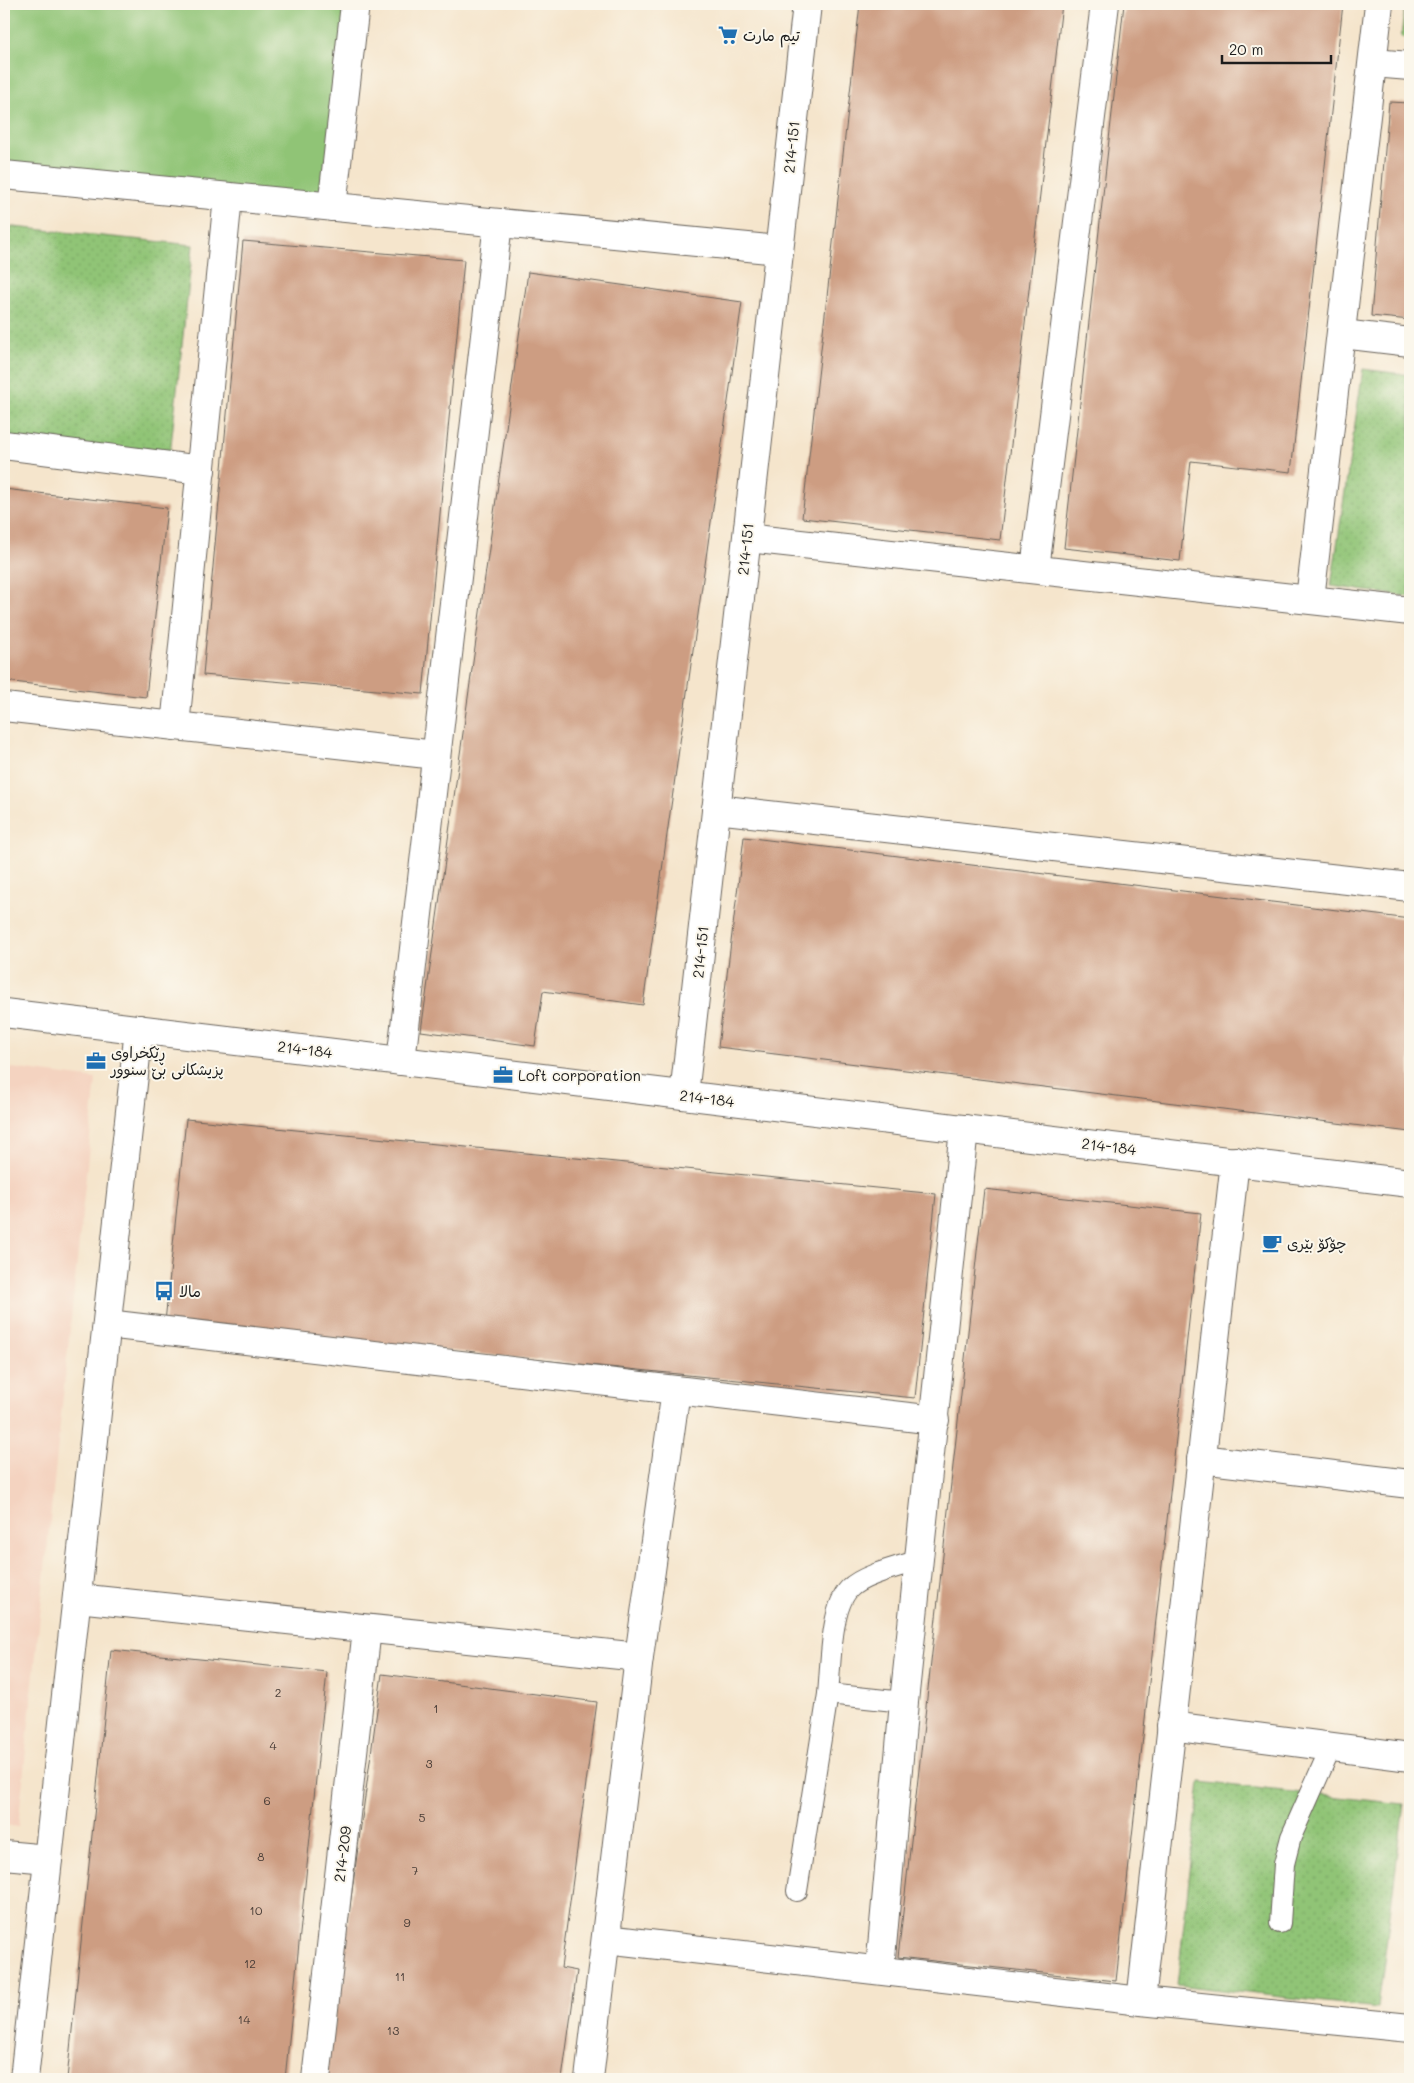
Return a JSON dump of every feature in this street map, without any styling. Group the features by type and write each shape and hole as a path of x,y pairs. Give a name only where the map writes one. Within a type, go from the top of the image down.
{"street":[{"path":"332,207 355,4"},
{"name":"214-151","path":"684,1095 806,4"},
{"path":"1035,569 1105,4"},
{"path":"1310,599 1379,4"},
{"path":"1373,63 1410,66"},
{"path":"4,175 779,250"},
{"path":"175,726 228,197"},
{"path":"401,1061 498,223"},
{"path":"1342,334 1410,342"},
{"path":"4,445 201,470"},
{"path":"747,538 1410,611"},
{"path":"4,707 436,755"},
{"path":"716,809 1410,887"},
{"name":"214-184","path":"4,1013 1410,1183"},
{"path":"24,2079 139,1030"},
{"path":"880,1970 904,1702 964,1129"},
{"path":"1141,2001 1200,1459 1235,1161"},
{"path":"107,1324 935,1420"},
{"path":"589,2079 639,1657 676,1390"},
{"path":"1200,1459 1410,1484"},
{"path":"77,1598 639,1657"},
{"name":"214-209","path":"316,2079 368,1629"},
{"path":"1171,1726 1410,1757"},
{"path":"4,1855 48,1859"},
{"path":"606,1940 1141,2001 1410,2028"}],"lane":[{"path":"798,1892 828,1694 837,1612 849,1589 866,1578 920,1560"},
{"path":"828,1694 904,1702"},
{"path":"1280,1922 1284,1864 1291,1837 1331,1747"}],"shaded area":[{"path":"4,1067 96,1079 18,1827 4,1825"}],"green space":[{"path":"4,4 355,4 332,207 4,175"},
{"path":"1405,4 1410,4 1410,38 1401,37"},
{"path":"4,226 193,245 170,454 4,439"},
{"path":"1363,369 1410,375 1410,597 1331,586"},
{"path":"1200,1782 1404,1804 1378,2008 1177,1985"}],"building":[{"path":"860,4 1062,4 1000,540 802,518"},
{"path":"1124,4 1343,4 1291,472 1191,461 1180,561 1064,548"},
{"path":"1389,102 1410,103 1410,320 1371,316"},
{"path":"243,241 464,260 423,694 203,675"},
{"path":"528,272 742,302 643,1005 543,991 535,1046 421,1031"},
{"path":"4,489 167,508 146,697 4,681"},
{"path":"744,837 1410,919 1410,1132 718,1047"},
{"path":"186,1119 936,1194 915,1398 165,1322"},
{"path":"984,1189 1201,1213 1116,1981 898,1957"},
{"path":"111,1650 327,1672 285,2079 67,2079"},
{"path":"382,1674 597,1702 561,1968 577,1971 562,2079 326,2079"}],"place":[{"name":"تيم مارت","path":"728,35"},
{"name":"ڕێکخراوی پزیشکانی بێ سنوور","path":"96,1061"},
{"name":"Loft corporation","path":"503,1075"},
{"name":"چۆکۆ بێری","path":"1272,1243"},
{"name":"مالا","path":"164,1291"}]}
